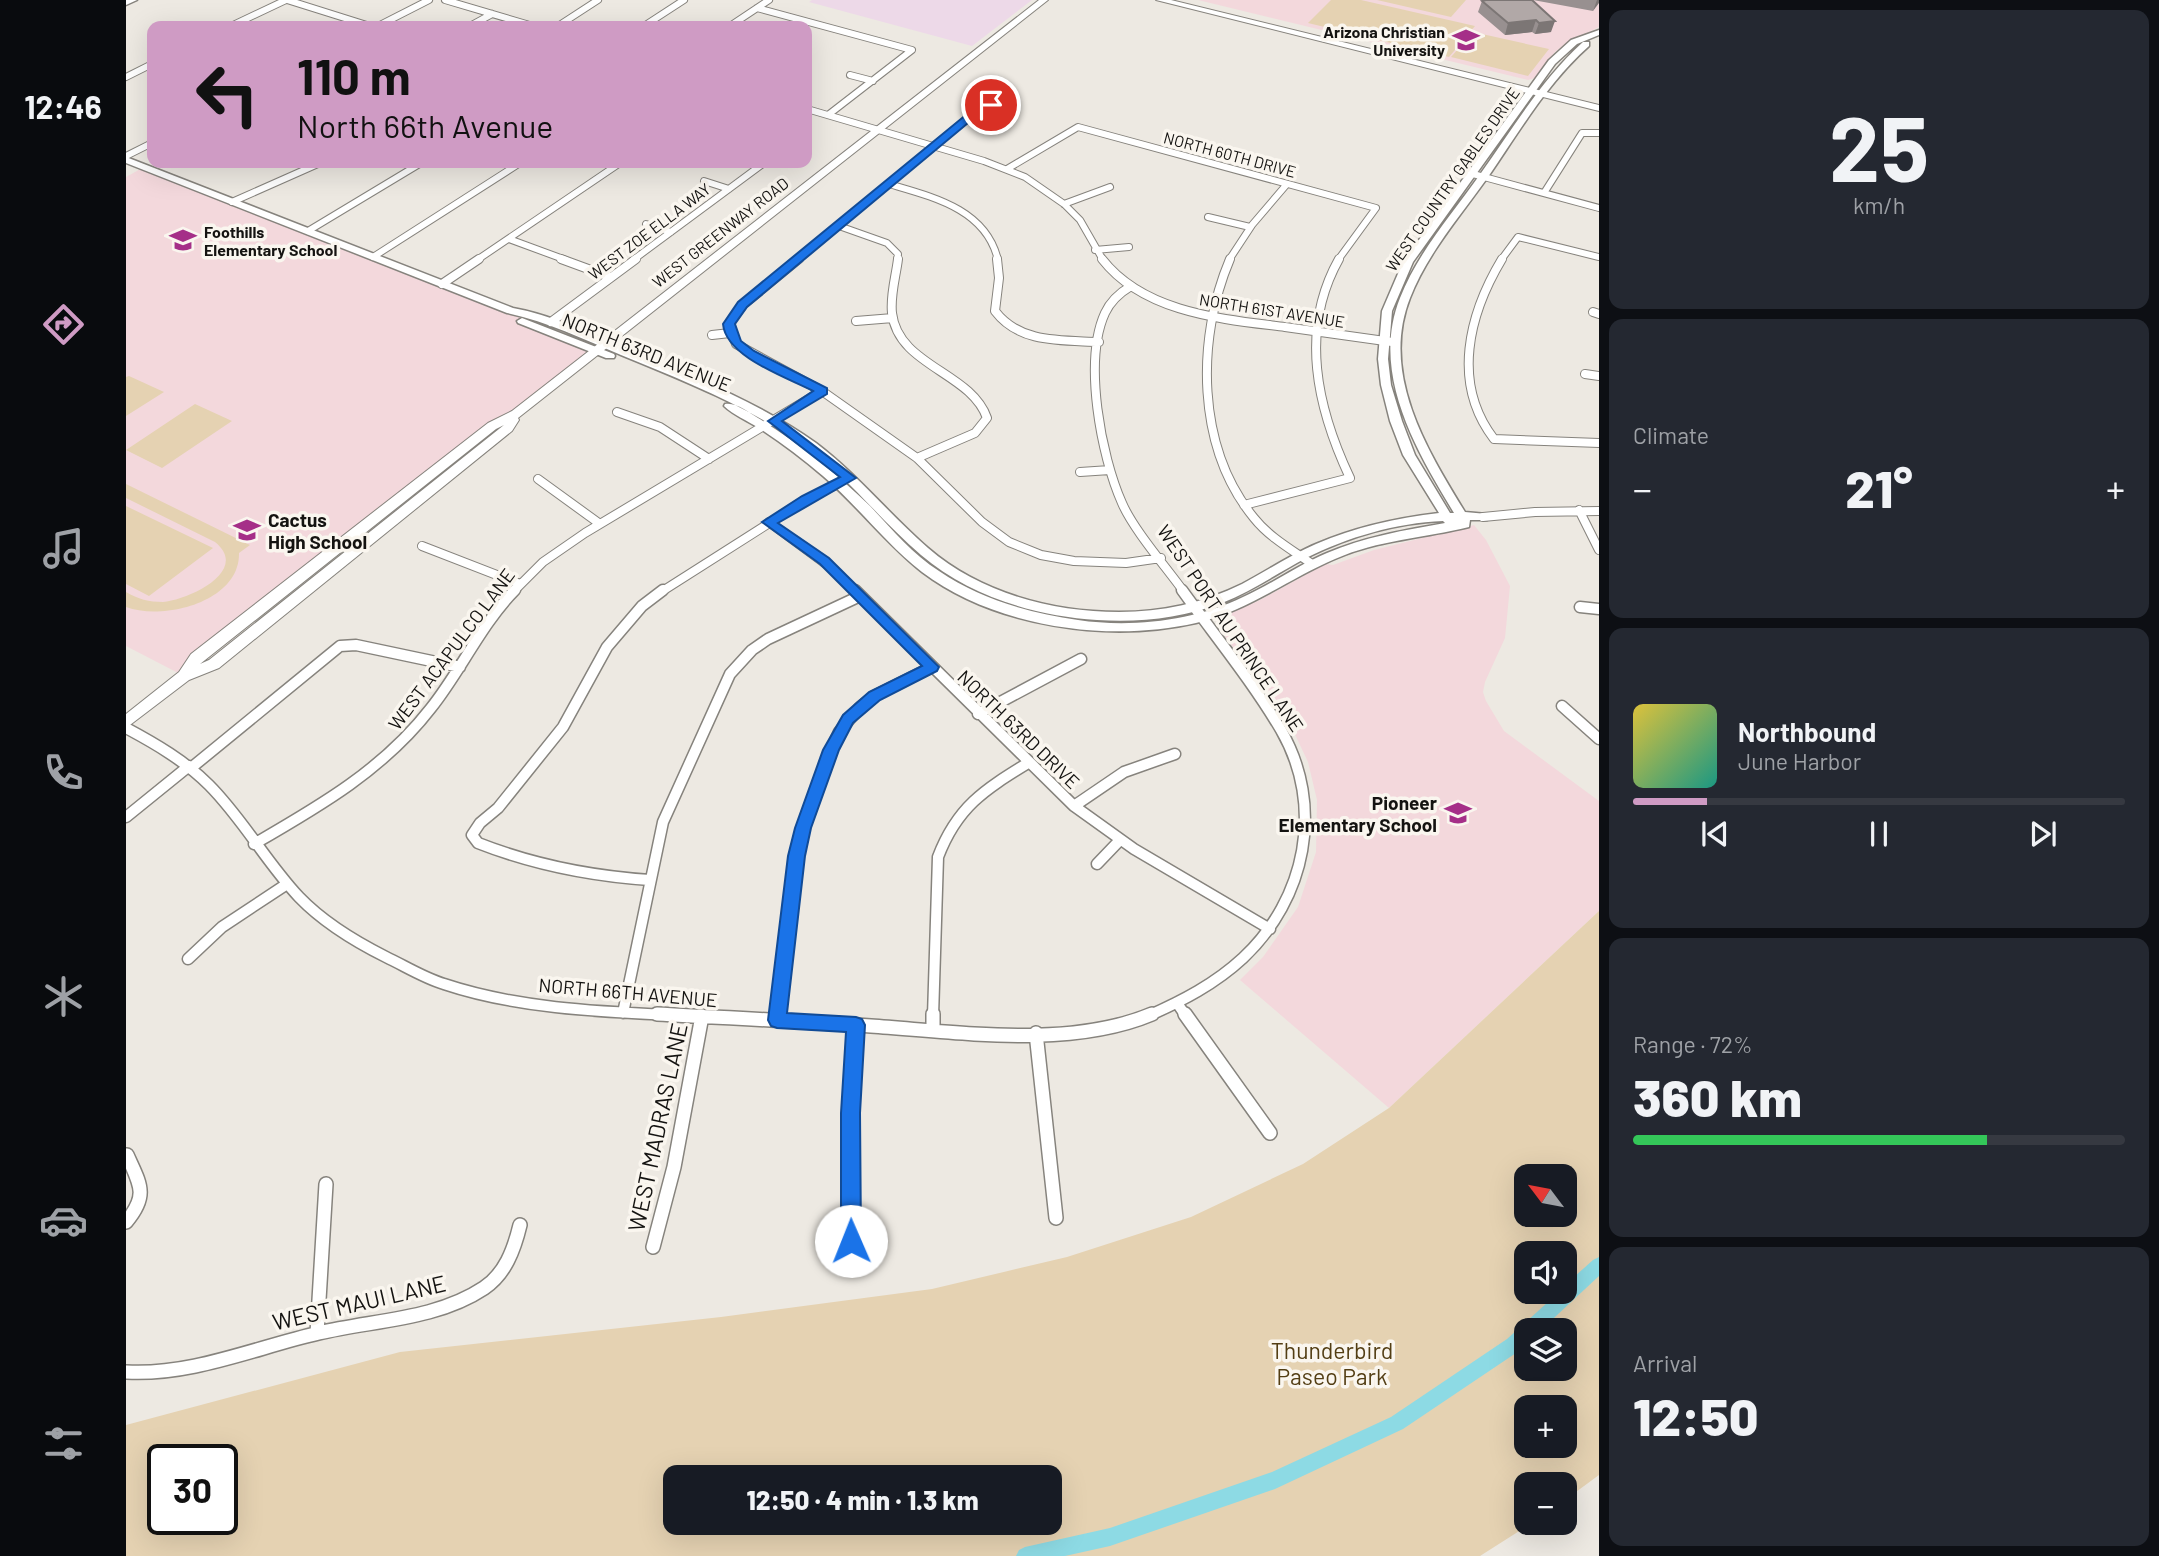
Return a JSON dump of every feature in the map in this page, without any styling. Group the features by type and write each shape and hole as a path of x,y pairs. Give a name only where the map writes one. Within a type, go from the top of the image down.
{"main road":[{"name":"WEST GREENWAY ROAD","path":"126,722 184,676 214,664 360,538 508,428 516,415 601,347 1044,0"},
{"path":"1160,0 1189,3 1540,90 1599,102"},
{"path":"1540,90 1599,108"}],"street":[{"path":"126,3 133,0"},
{"path":"242,21 287,0 354,21"},
{"path":"388,21 429,0"},
{"path":"444,0 516,21"},
{"path":"565,21 596,0"},
{"path":"652,21 684,0"},
{"path":"738,21 769,0"},
{"path":"757,8 805,21"},
{"path":"479,21 492,14"},
{"path":"812,23 912,50 828,115"},
{"name":"WEST COUNTRY GABLES DRIVE","path":"1449,522 1403,440 1386,386 1390,299 1402,272 1478,176 1540,90 1552,62 1565,48 1584,36 1599,34"},
{"path":"126,76 147,66"},
{"path":"850,75 873,81"},
{"path":"991,105 976,111 743,305 729,324 730,333 736,344 750,354 822,391 917,458 982,522 1019,546 1041,555 1074,561 1126,563 1161,558"},
{"name":"NORTH 61ST AVENUE","path":"812,110 1007,169 1041,186 1080,220 1103,262 1131,286 1163,302 1211,317 1389,342"},
{"name":"NORTH 60TH DRIVE","path":"1007,169 1078,127 1376,208 1334,268 1321,298 1315,331"},
{"path":"1544,193 1586,131 1599,133"},
{"path":"126,158 147,146"},
{"name":"NORTH 63RD AVENUE","path":"126,158 147,167"},
{"name":"NORTH 63RD AVENUE","path":"150,168 511,311 525,312 551,322 769,424 844,480 923,566 947,582 992,603 1046,619 1096,626 1142,626 1198,612 1245,595 1306,560 1385,537 1483,517 1599,511"},
{"path":"232,202 305,168"},
{"path":"308,231 413,168"},
{"path":"373,257 512,168"},
{"path":"442,284 613,168"},
{"name":"WEST ZOE ELLA WAY","path":"551,322 757,168"},
{"path":"1478,176 1599,208"},
{"path":"704,181 729,189"},
{"path":"889,184 947,203 983,227 996,247 1000,269 995,311 1008,326 1028,335 1099,342"},
{"path":"1287,184 1250,227 1225,269 1211,317 1206,349 1212,423 1231,480 1244,505 1264,529 1306,560"},
{"path":"1064,204 1110,187"},
{"path":"1209,217 1250,227"},
{"path":"646,224 671,232"},
{"path":"839,226 887,243 898,254 891,300 893,318 906,345 980,400 986,413 984,423 975,433 917,458"},
{"path":"1599,257 1518,237 1481,294 1468,338 1468,365 1472,387 1487,431 1494,439 1599,443"},
{"path":"509,239 610,277"},
{"path":"1095,250 1129,247"},
{"name":"WEST PORT AU PRINCE LANE","path":"933,1030 1036,1033 1110,1027 1177,1003 1230,970 1270,929 1294,886 1301,863 1306,823 1304,797 1298,771 1281,730 1123,506 1110,470 1098,406 1099,342 1105,314 1117,297 1131,286"},
{"name":"NORTH 63RD AVENUE","path":"511,311 516,318 601,347"},
{"path":"856,321 893,318"},
{"path":"1244,505 1350,478 1332,443 1323,408 1316,373 1315,331"},
{"path":"712,335 730,333"},
{"name":"WEST COUNTRY GABLES DRIVE","path":"1389,342 1409,421 1430,468 1464,520"},
{"path":"1585,374 1599,376"},
{"name":"WEST ACAPULCO LANE","path":"254,844 337,796 388,756 431,709 496,612 520,584 555,553 822,391"},
{"path":"617,412 660,427 709,458"},
{"path":"1080,471 1110,470"},
{"path":"538,479 600,524"},
{"path":"650,880 609,878 551,869 478,842 472,835 480,823 524,780 563,727 607,647 626,622 665,589 769,522 844,480"},
{"path":"1579,510 1599,550"},
{"name":"NORTH 63RD DRIVE","path":"769,522 824,561 1074,806 1120,840 1270,929"},
{"path":"422,546 520,584"},
{"path":"623,1013 650,880 670,801 730,674 752,650 768,639 860,596"},
{"path":"1580,607 1599,609"},
{"path":"126,817 340,646 356,645 460,667"},
{"path":"978,714 1081,659"},
{"path":"777,1020 796,856 803,828 831,750 844,726 860,707 874,696 932,667"},
{"path":"1562,706 1597,734"},
{"name":"NORTH 66TH AVENUE","path":"126,728 190,767 222,799 254,844 312,910 356,943 444,985 535,1003 623,1013 933,1030"},
{"path":"1074,806 1124,772 1175,754"},
{"path":"933,1030 938,857 946,832 972,798 1028,763"},
{"path":"1097,864 1120,840"},
{"path":"188,959 217,928 287,884"},
{"path":"1177,1003 1270,1133"},
{"name":"WEST MADRAS LANE","path":"653,1247 688,1102 702,1016"},
{"path":"851,1259 851,1113 856,1025"},
{"path":"1036,1033 1056,1217"},
{"path":"126,1222 141,1205 144,1194 127,1155"},
{"path":"317,1333 326,1184"},
{"name":"WEST MAUI LANE","path":"126,1372 165,1371 317,1333 441,1308 484,1288 504,1269 516,1246 520,1225"}],"shaded area":[{"path":"1032,0 972,46 809,2"},
{"name":"Arizona Christian University","path":"1198,0 1599,0 1599,27 1567,43 1555,52 1535,78 1528,80"},
{"name":"Cactus High School","path":"144,167 601,347 184,676 126,646 126,177"},
{"name":"Pioneer Elementary School","path":"1474,525 1486,540 1510,586 1505,638 1483,692 1504,731 1599,801 1599,911 1389,1108 1240,980 1263,957 1298,907 1316,852 1317,800 1308,762 1291,726 1216,624 1216,619 1260,600 1325,564 1333,565 1374,550"}],"green space":[{"path":"1331,0 1361,0 1475,26 1449,57 1308,23"},
{"path":"1377,0 1466,0 1451,17"},
{"path":"1473,32 1549,49 1528,76 1451,57"},
{"path":"126,377 164,392 126,416"},
{"path":"195,404 232,421 162,468 126,450"},
{"path":"126,484 250,545 239,553 236,570 227,584 197,604 178,609 142,611 126,607 126,592 144,600 158,602 187,596 212,582 226,563 224,553 215,542 126,498"},
{"path":"126,506 213,548 149,596 126,584"},
{"name":"Thunderbird Paseo Park","path":"1599,911 1599,1475 1577,1491 1577,1472 1514,1472 1514,1534 1480,1556 126,1556 126,1425 400,1352 721,1317 932,1289 1067,1257 1191,1217 1303,1164 1389,1108"}],"building":[{"path":"1532,0 1555,21 1508,23 1482,1"}],"waterway":[{"path":"1542,1318 1599,1265"},
{"path":"1025,1556 1110,1537 1275,1480 1397,1423 1514,1344"}],"place":[{"name":"Arizona Christian University","path":"1466,40"},
{"name":"Foothills Elementary School","path":"183,240"},
{"name":"Cactus High School","path":"247,530"},
{"name":"Pioneer Elementary School","path":"1458,813"}],"route":[{"path":"851,1241 851,1113 856,1025 777,1020 796,856 803,828 831,750 848,719 874,696 932,667 824,561 769,522 850,478 814,448 774,421 822,391 736,344 729,324 743,305 976,111 991,105"}]}
